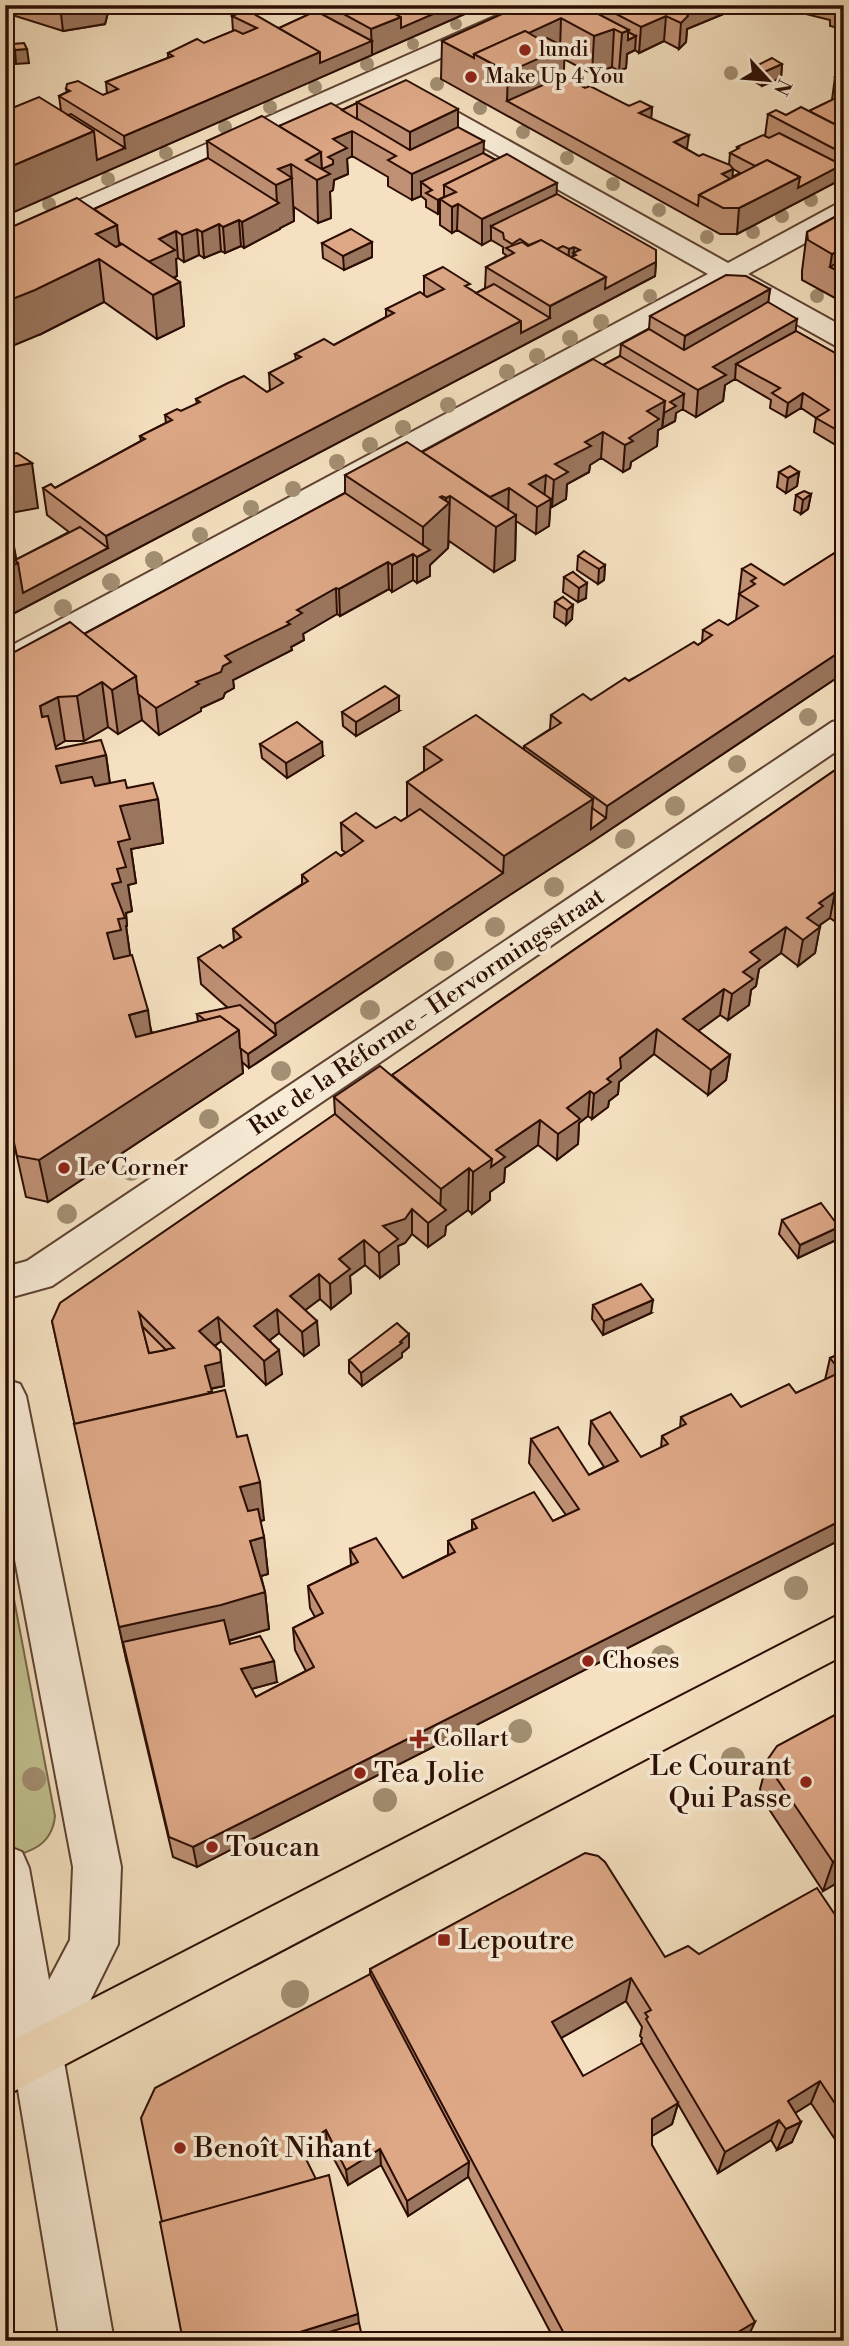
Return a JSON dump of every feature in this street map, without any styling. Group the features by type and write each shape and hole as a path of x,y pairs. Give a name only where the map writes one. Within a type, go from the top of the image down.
{"main road":[{"path":"16,2054 844,1632"}],"street":[{"path":"5,243 541,5"},
{"path":"379,77 844,339"},
{"path":"5,663 844,211"},
{"name":"Rue de la Réforme - Hervormingsstraat","path":"5,1283 38,1275 844,730"},
{"path":"5,1396 97,1867 94,1944 16,2054"},
{"path":"5,1868 16,2054 87,2341"}],"green space":[{"path":"5,1552 55,1816 53,1826 44,1841 23,1854 5,1859"}],"building":[{"path":"23,5 38,5 38,11"},
{"path":"327,5 379,5 401,17 371,29"},
{"path":"379,5 454,5 401,28 401,17"},
{"path":"522,5 581,5 629,30 622,33 614,29 594,36 561,18 474,54 474,58 442,41"},
{"path":"599,5 686,5 681,7 688,16 681,23 666,16 641,27"},
{"path":"828,5 844,5 844,15 832,12 836,7"},
{"path":"247,10 320,52 124,136 59,96 70,91 66,89 67,84 78,81 103,95 118,89 106,82 173,56 168,53 197,39 204,43 235,30 243,34 257,28 232,16"},
{"path":"316,11 372,41 320,63 320,52 279,28"},
{"path":"525,31 541,40 547,38 565,47 508,72 474,54"},
{"path":"628,32 636,36 628,40"},
{"path":"24,43 27,49 15,50 13,44"},
{"path":"772,58 782,64 764,72 754,67"},
{"path":"844,73 844,82 835,77"},
{"path":"563,76 629,106 640,101 652,107 639,113 689,135 674,142 699,156 703,154 730,165 733,169 722,174 730,179 699,195 698,206 507,101"},
{"path":"406,80 458,109 410,132 357,102"},
{"path":"844,94 844,129 809,111"},
{"path":"39,97 94,131 5,169 5,111"},
{"path":"331,103 410,150 458,127 484,141 412,174 388,160 396,156 352,131 333,139 347,148 328,157 333,160 333,164 322,169 321,152 279,126"},
{"path":"357,103 357,119 342,110"},
{"path":"801,107 844,129 844,154 768,114 776,110 786,115"},
{"path":"71,114 125,148 97,160 94,131 68,115"},
{"path":"262,116 321,152 306,160 330,174 317,180 291,164 278,169 292,178 276,185 207,141"},
{"path":"779,133 842,165 798,188 800,177 767,160 755,166 730,153 763,135 769,138"},
{"path":"483,153 496,160 444,185 444,197 438,200 426,193 432,190 421,182"},
{"path":"507,154 557,183 482,219 458,204 452,207 440,199 456,192 444,185"},
{"path":"208,158 279,203 242,222 239,220 223,227 219,224 202,232 197,229 182,235 176,231 159,239 175,250 148,262 119,242 117,225 94,209"},
{"path":"767,160 800,177 739,208 723,208 699,195"},
{"path":"557,194 656,250 656,262 605,289 606,277 571,257 580,250 563,246 557,249 541,240 529,245 520,239 512,244 504,239 503,233 491,226"},
{"path":"77,198 117,225 96,234 116,247 122,244 180,282 153,295 99,259 5,302 5,230"},
{"path":"844,212 844,247 832,254 808,240 807,232"},
{"path":"351,229 372,242 343,256 322,243"},
{"path":"541,240 606,277 550,306 486,267 514,253 506,248 522,242 528,246"},
{"path":"844,259 844,274 830,267"},
{"path":"443,267 470,284 465,286 521,321 106,536 43,488 51,484 55,488 145,439 140,436 172,420 165,415 200,402 196,399 244,376 267,392 283,383 269,373 301,357 295,354 324,339 334,345 394,313 386,309 420,292 427,297 444,289 424,276"},
{"path":"726,275 746,276 770,289 685,336 650,316"},
{"path":"494,284 550,318 521,333 521,321 476,293"},
{"path":"768,302 797,319 713,367 726,375 698,390 621,344 649,329 684,350"},
{"path":"796,331 844,358 844,434 816,418 829,410 803,393 788,403 772,393 780,388 736,364"},
{"path":"620,356 684,394 670,402 676,406 664,413 665,401 603,365"},
{"path":"593,359 665,401 647,411 659,419 629,438 633,441 625,445 603,432 585,442 591,446 555,464 568,472 554,480 546,475 529,484 551,499 537,507 509,488 490,497 422,452"},
{"path":"407,442 516,515 496,527 450,496 442,496 440,497 449,503 423,527 345,475"},
{"path":"17,453 32,463 5,468 5,455"},
{"path":"790,466 799,472 788,478 779,472"},
{"path":"804,491 811,494 803,500 796,495"},
{"path":"345,493 430,550 417,557 413,554 392,565 388,562 297,610 302,613 287,622 290,624 225,656 231,662 223,666 221,672 196,682 199,684 156,708 138,694 136,676 84,634"},
{"path":"5,527 12,536 5,543"},
{"path":"80,527 108,548 23,593 18,563 15,560"},
{"path":"844,547 844,649 607,806 524,746 561,723 551,715 583,694 591,700 625,678 629,681 694,642 698,645 712,635 703,630 719,620 728,625 758,606 739,594 755,584 751,581 756,578 742,569 751,564 784,585"},
{"path":"584,551 605,565 599,569 578,556"},
{"path":"5,553 18,563 5,569"},
{"path":"573,572 587,583 579,588 564,577"},
{"path":"563,597 573,605 567,610 555,602"},
{"path":"70,622 136,676 112,690 102,682 77,696 58,697 40,706 42,717 48,716 56,749 101,740 106,755 56,766 61,783 92,777 95,786 125,780 127,788 153,783 158,799 120,806 130,839 118,842 126,867 117,869 121,882 112,884 125,918 118,919 121,930 107,933 114,959 132,955 148,1010 129,1015 136,1037 220,1016 239,1030 39,1160 17,1156 5,1103 5,657"},
{"path":"385,686 399,696 356,722 342,712"},
{"path":"476,715 593,799 504,856 407,782 442,760 424,747"},
{"path":"297,722 322,742 286,763 260,744"},
{"path":"844,764 844,898 835,892 819,903 823,906 807,918 820,927 803,940 786,927 750,952 760,960 743,972 753,979 732,994 724,989 683,1019 730,1055 711,1070 657,1029 620,1058 621,1068 607,1079 611,1082 594,1094 590,1091 567,1108 580,1119 558,1134 540,1120 496,1150 505,1157 491,1167 492,1159 392,1075"},
{"path":"592,808 606,818 591,829"},
{"path":"420,809 503,873 275,1024 198,958 241,937 233,929 308,881 302,875 336,852 341,856 363,841 341,823 356,813 376,828 395,817 401,821"},
{"path":"240,1005 276,1035 248,1054 240,1048 239,1030 220,1016 205,1020 197,1014"},
{"path":"380,1066 492,1159 473,1172 469,1168 441,1189 334,1097"},
{"path":"335,1114 446,1210 428,1223 412,1209 405,1219 383,1226 398,1239 379,1253 364,1240 339,1259 350,1269 330,1284 319,1274 290,1296 317,1321 302,1332 277,1309 254,1326 279,1350 264,1361 218,1317 199,1331 220,1351 221,1362 205,1366 212,1392 75,1424 52,1321 60,1303","holes":["139,1313 174,1348 149,1353"]},
{"path":"821,1203 839,1227 800,1245 782,1220"},
{"path":"641,1284 653,1300 604,1321 593,1305"},
{"path":"397,1323 409,1334 400,1342 402,1343 361,1373 349,1360"},
{"path":"142,1326 166,1350 149,1353"},
{"path":"844,1352 844,1519 193,1847 169,1837 123,1642 224,1620 230,1644 260,1636 274,1661 241,1669 256,1697 314,1667 293,1628 323,1613 308,1586 358,1562 350,1549 376,1538 403,1578 455,1552 448,1541 477,1528 472,1520 534,1492 553,1521 579,1509 531,1439 558,1427 589,1475 618,1461 591,1421 610,1412 641,1457 668,1444 662,1436 686,1424 681,1417 731,1394 741,1407 789,1384 796,1393 841,1372 830,1358"},
{"path":"225,1390 237,1437 247,1435 260,1482 240,1487 248,1511 258,1509 264,1537 250,1541 265,1592 221,1605 119,1627 74,1424"},
{"path":"844,1710 844,1856 833,1862 771,1770 768,1759 777,1746"},
{"path":"585,1853 598,1856 605,1862 665,1957 688,1946 699,1954 817,1888 844,1928 844,2117 820,2081 788,2101 801,2122 786,2129 779,2120 725,2152 646,2019 648,2017 645,2013 651,2010 631,1978 552,2022 583,2076 642,2043 678,2103 652,2119 652,2145 755,2322 723,2341 568,2341 370,1969"},
{"path":"370,1974 469,2162 407,2201 380,2149 346,2170 326,2130 300,2147 316,2179 162,2222 141,2118 155,2088"},
{"path":"329,2175 358,2314 271,2341 183,2341 160,2222"},
{"path":"359,2323 363,2341 300,2341"}],"place":[{"name":"lundi","path":"525,50"},
{"name":"Make Up 4 You","path":"471,77"},
{"name":"Le Corner","path":"64,1168"},
{"name":"Choses","path":"588,1661"},
{"name":"Collart","path":"419,1739"},
{"name":"Tea Jolie","path":"360,1773"},
{"name":"Le Courant Qui Passe","path":"806,1782"},
{"name":"Toucan","path":"212,1847"},
{"name":"Lepoutre","path":"444,1940"},
{"name":"Benoît Nihant","path":"180,2148"}]}
